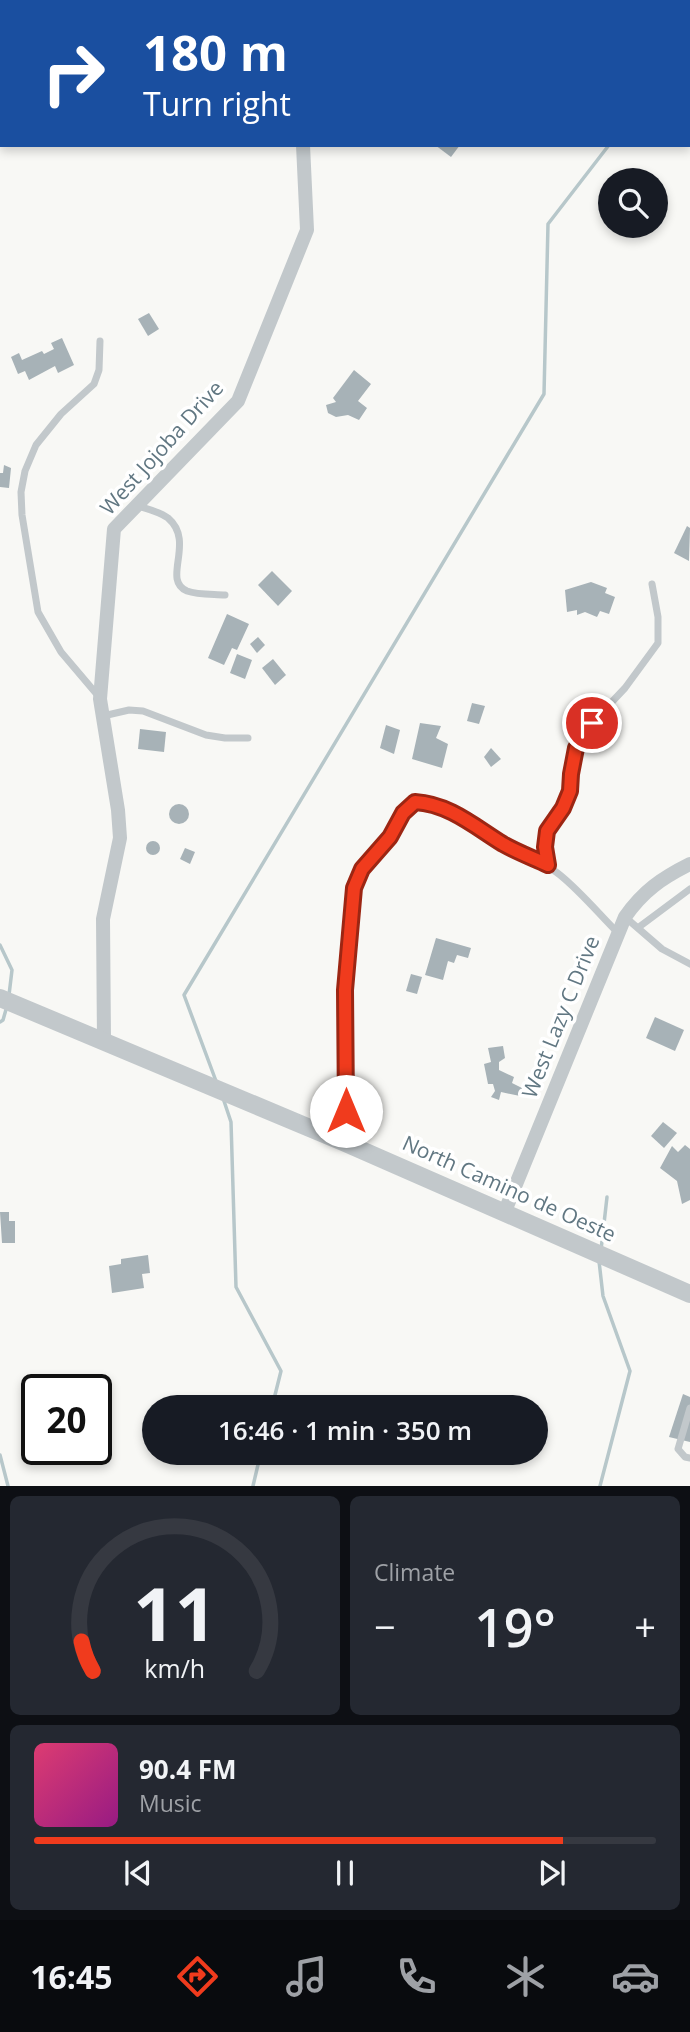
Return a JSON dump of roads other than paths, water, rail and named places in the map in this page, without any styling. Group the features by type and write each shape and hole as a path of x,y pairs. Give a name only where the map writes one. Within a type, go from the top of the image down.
{"street":[{"name":"West Jojoba Drive","path":"104,1041 103,919 120,838 100,699 114,530 238,401 307,230 303,147"},
{"name":"West Lazy C Drive","path":"505,1211 625,917 639,898 660,881 690,864"},
{"name":"North Camino de Oeste","path":"0,998 505,1211 690,1294"}],"lane":[{"path":"100,341 99,370 94,383 61,414 36,445 21,492 38,612 61,652 100,699"},
{"path":"137,506 157,512 176,527 180,539 180,555 175,575 180,587 190,592 225,595"},
{"path":"548,865 545,847 547,831 563,808 570,791 576,748 592,723 625,688 658,643 658,617 652,584"},
{"path":"103,716 129,710 143,711 206,734 225,738 248,738"},
{"path":"343,1142 346,1111 345,990 354,888 362,869 390,837 403,813 415,802 433,803 454,812 505,845 548,865 618,933"},
{"path":"639,928 690,889"},
{"path":"625,917 662,949 690,964"},
{"path":"690,1408 678,1449 685,1457 690,1458"}],"waterway":[{"path":"216,1081 184,995 544,394 548,224 607,147"},
{"path":"0,945 12,970 9,995"},
{"path":"0,1022 7,1006"},
{"path":"223,1098 231,1122 236,1287 281,1371 275,1395"},
{"path":"601,1250 607,1197"},
{"path":"599,1261 603,1296 630,1371 600,1486"},
{"path":"0,1455 8,1486"},
{"path":"253,1486 258,1465"}]}
